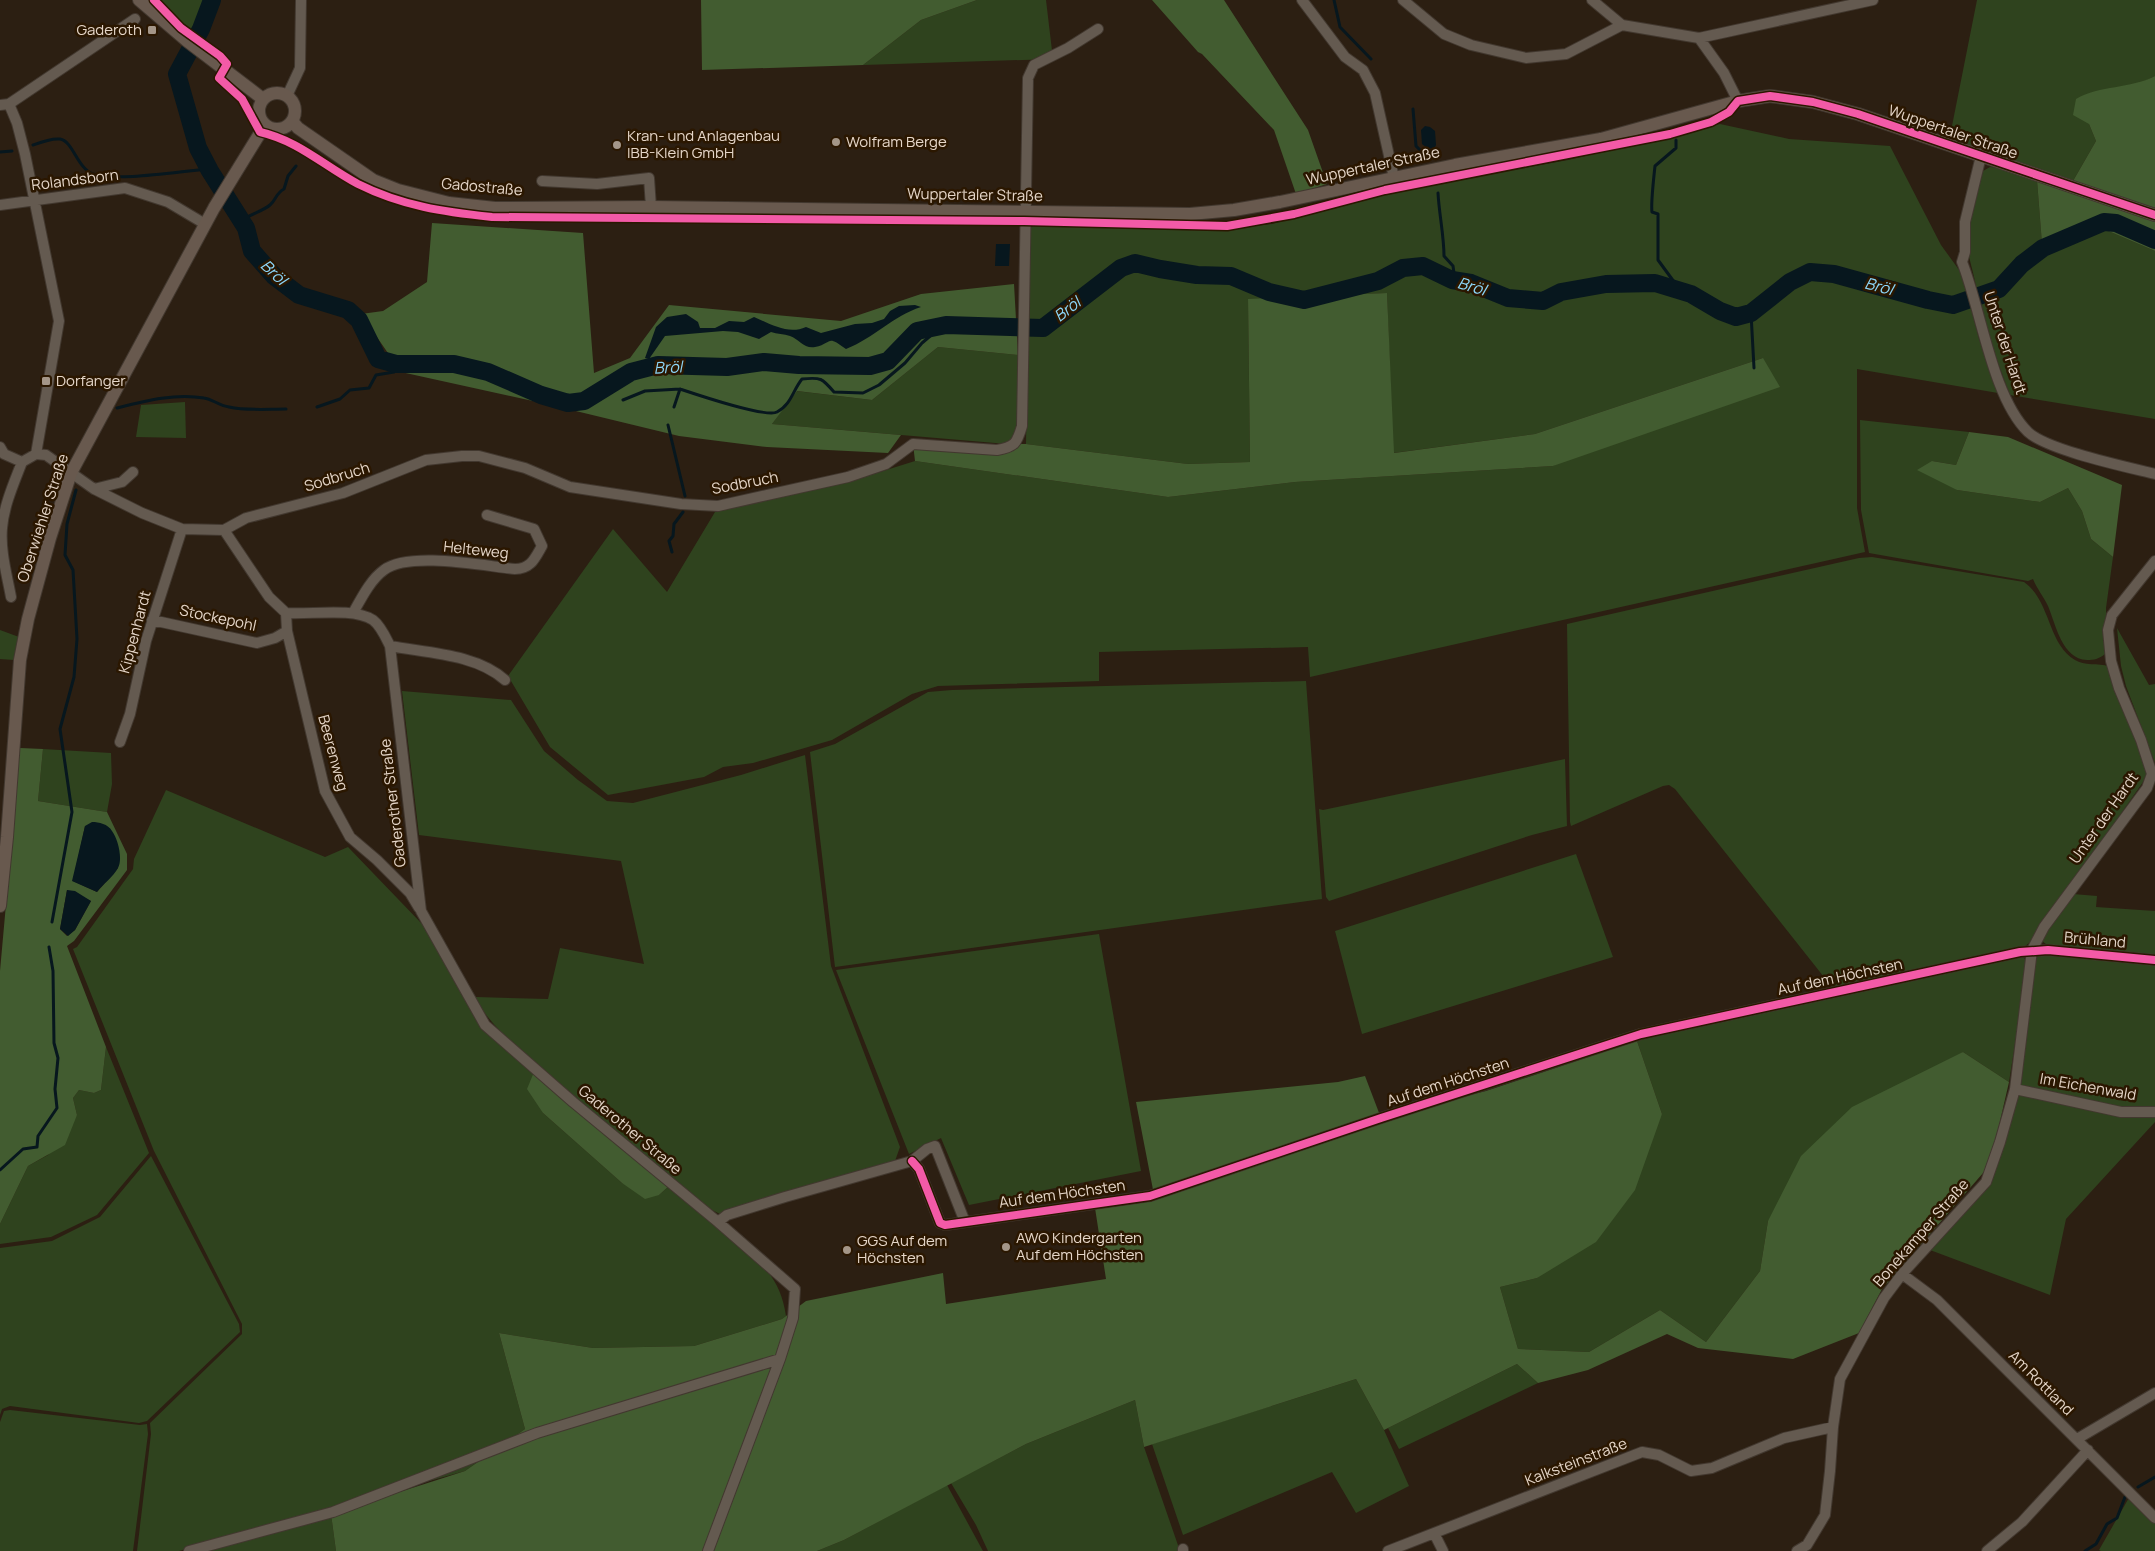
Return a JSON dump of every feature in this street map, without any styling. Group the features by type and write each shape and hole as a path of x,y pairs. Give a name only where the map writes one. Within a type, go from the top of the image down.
{"main road":[{"path":"139,0 187,41 264,99"},
{"path":"272,94 287,96 294,105 295,110 292,121 285,128 280,129 265,125 259,115 264,99 272,94"},
{"name":"Wuppertaler Straße","path":"573,206 1190,214 1234,210 1455,165 1601,139 1738,101 1770,96 1813,102 1858,114 2155,215"},
{"name":"Gadostraße","path":"292,121 298,128 357,170 373,180 398,190 449,204 495,208 573,206"},
{"name":"Oberwiehler Straße","path":"0,906 20,660 31,610 71,473 205,224 239,164 265,125"}],"street":[{"path":"287,96 300,68 301,0"},
{"path":"1302,0 1345,57 1363,70 1375,93 1394,178"},
{"path":"1403,0 1444,34 1471,45 1526,58 1566,54 1622,25"},
{"path":"1592,0 1622,25 1700,38 1873,0"},
{"path":"36,454 59,321 17,122 5,105 135,19"},
{"name":"Sodbruch","path":"224,530 246,518 343,493 426,460 462,456 479,456 525,468 570,487 682,504 718,506 848,477 886,464 913,444 997,450 1009,448 1018,440 1022,426 1028,78 1034,65 1068,48 1098,29"},
{"path":"1700,38 1724,73 1738,101"},
{"name":"Unter der Hardt","path":"1981,156 1965,222 1965,252 1962,262 1968,276 2005,399 2029,432 2053,446 2155,474"},
{"path":"542,180 597,184 649,178 651,207"},
{"name":"Rolandsborn","path":"0,205 126,188 168,202 205,224"},
{"path":"0,447 4,454 22,462"},
{"path":"11,597 2,551 2,528 8,500 22,462 36,454 46,455 94,489 142,513 182,529 224,530 269,597 286,613 287,631"},
{"path":"94,489 122,482 133,472"},
{"name":"Helteweg","path":"353,613 367,590 384,570 400,562 422,560 515,569 524,569 531,564 542,546 534,529 487,515"},
{"name":"Kippenhardt","path":"120,742 130,714 152,620 182,529"},
{"name":"Unter der Hardt","path":"2032,950 2044,927 2146,788 2152,774 2111,662 2108,630 2112,615 2155,561"},
{"name":"Gaderother Straße","path":"286,613 353,613 373,620 383,632 390,646 421,911 485,1025 573,1102 718,1222 795,1289 793,1318 780,1359"},
{"name":"Stockepohl","path":"152,620 257,643 275,638 287,631"},
{"name":"Beerenweg","path":"287,631 325,791 350,837 377,860 410,893 421,911"},
{"path":"390,646 457,658 482,665 496,672 505,680"},
{"name":"Brühland","path":"2032,950 2155,960"},
{"name":"Bonekamper Straße","path":"1797,1551 1807,1545 1825,1515 1833,1426 1840,1379 1884,1298 1902,1274 1986,1182 2015,1089 2032,950"},
{"name":"Auf dem Höchsten","path":"912,1161 919,1169 940,1223 945,1225 1150,1196 1381,1118 1641,1034 2032,950"},
{"name":"Im Eichenwald","path":"2015,1089 2121,1112 2155,1112"},
{"path":"718,1222 727,1216 785,1197 912,1161 935,1146 965,1222"},
{"name":"Am Rottland","path":"1902,1274 1937,1300 2155,1518"},
{"path":"189,1551 333,1512 536,1433 780,1359"},
{"path":"708,1551 780,1359"},
{"path":"2077,1439 2155,1393"},
{"name":"Kalksteinstraße","path":"1388,1551 1642,1452 1660,1455 1692,1471 1712,1468 1784,1438 1833,1426"},
{"path":"1987,1551 2022,1522 2088,1450"},
{"path":"1434,1532 1443,1551"}],"green space":[{"path":"158,0 214,0 202,37 175,17"},
{"path":"701,0 977,0 921,20 863,65 702,70"},
{"path":"977,0 1046,0 1053,59 863,65 921,20"},
{"path":"1152,0 1224,0 1308,130 1327,184 1296,194 1274,130 1198,52"},
{"path":"1977,0 2155,0 2155,76 2145,81 2089,124 2096,141 2073,181 1949,141"},
{"path":"2155,76 2155,208 2073,181 2096,141 2089,124 2073,115 2076,99 2095,91 2135,83"},
{"path":"1720,124 1789,139 1890,146 1941,245 1962,274 1979,339 1998,393 1857,369 1857,508 1865,552 1310,677 1308,647 1099,652 1099,681 938,686 912,694 832,740 753,763 723,767 704,777 608,795 550,747 508,676 613,529 667,592 715,512 864,477 915,461 1168,497 1295,482 1553,466 1763,358 1535,434 1393,453 1387,293 1248,300 1250,462 1188,464 1026,444 1029,229 1034,225 1227,229 1272,224 1390,192 1568,160"},
{"path":"1990,167 2001,168 2037,180 2042,244 2060,250 2081,237 2106,230 2155,251 2155,419 2010,395 1985,322 1968,250 1970,218 1974,199 1983,171"},
{"path":"2037,180 2155,220 2155,251 2106,230 2081,237 2060,250 2050,251 2042,244"},
{"path":"432,223 583,233 594,373 630,358 669,305 841,321 921,294 1014,284 1018,355 938,347 872,400 797,391 772,424 901,435 888,453 767,447 679,436 401,372 361,314 383,311 427,282"},
{"path":"1387,293 1394,453 1535,434 1763,358 1780,387 1553,466 1295,482 1168,497 915,461 913,444 1026,444 1188,464 1250,462 1248,299"},
{"path":"938,347 1018,355 1019,427 1016,438 1007,444 772,424 796,391 872,400"},
{"path":"185,402 186,438 136,437 141,405"},
{"path":"1860,420 1969,432 1956,465 1932,461 1957,490 2040,502 2068,488 2082,511 2091,539 2113,557 2106,608 2107,648 2105,654 2096,659 2087,660 2071,654 2061,640 2048,606 2033,579 2028,581 1869,553 1861,510"},
{"path":"1969,432 2008,437 2122,485 2113,557 2091,539 2082,511 2068,488 2040,502 1957,490 1917,470 1932,461 1956,465"},
{"path":"1872,557 2024,582 2033,590 2039,600 2059,643 2066,653 2079,662 2109,666 2146,763 2147,773 2143,782 2034,939 2024,947 1835,991 1675,789 1669,785 1571,826 1567,624 1859,558"},
{"path":"2117,628 2149,685 2155,684 2155,763 2126,686 2121,666"},
{"path":"0,630 19,637 14,660 0,659"},
{"path":"1306,681 1322,899 835,967 810,752 835,744 928,692"},
{"path":"402,691 511,700 544,751 578,780 607,801 633,803 741,775 805,755 831,966 900,1147 895,1161 720,1214 710,1209 578,1101 514,1045 484,1012 475,999 476,997 548,999 560,948 644,964 621,861 419,835"},
{"path":"20,748 43,749 38,801 107,812 127,854 127,870 74,941 67,946 106,1047 101,1090 94,1093 79,1090 73,1098 77,1115 65,1145 28,1166 0,1224 0,971","holes":["85,826 118,868 97,892 73,881","67,890 91,901 75,930 67,936 60,929"]},
{"path":"43,749 111,753 112,784 107,812 38,801"},
{"path":"1565,759 1567,826 1532,835 1329,901 1326,897 1319,809 1323,810"},
{"path":"166,790 325,857 348,847 423,925 468,1004 534,1072 543,1113 622,1183 659,1195 669,1186 764,1267 773,1278 779,1290 786,1316 782,1319 694,1346 593,1348 499,1333 525,1429 465,1471 179,1551 137,1551 151,1434 150,1423 242,1334 242,1324 154,1151 73,949 77,947 133,869 134,859"},
{"path":"1576,854 1613,957 1362,1034 1335,931"},
{"path":"2073,894 2097,896 2096,907 2155,911 2155,957 2050,947 2042,941"},
{"path":"1099,934 1141,1171 969,1205 941,1138 909,1154 836,970"},
{"path":"2041,953 2155,962 2155,1109 2127,1109 2020,1086 2034,960"},
{"path":"2020,955 2028,961 2009,1082 1963,1052 1768,1221 1760,1271 1706,1342 1660,1310 1589,1352 1518,1349 1500,1287 1537,1278 1662,1114 1637,1041 1715,1021"},
{"path":"1637,1041 1662,1114 1635,1190 1596,1242 1537,1278 1500,1287 1518,1349 1589,1352 1660,1310 1706,1342 1760,1271 1768,1221 1801,1156 1852,1107 1963,1052 2009,1082 1990,1165 1882,1289 1859,1333 1793,1359 1698,1348 1667,1334 1588,1370 1538,1383 1517,1364 1384,1430 1356,1379 1144,1447 1135,1400 1026,1444 844,1540 817,1551 336,1551 331,1514 465,1471 525,1429 499,1333 593,1348 694,1346 782,1319 806,1301 943,1273 946,1304 1106,1279 1095,1208 1155,1200 1136,1102 1338,1082 1365,1076 1381,1118 1486,1091"},
{"path":"106,1047 149,1153 97,1215 51,1237 0,1244 0,1224 28,1166 48,1155 77,1115 73,1098 79,1090 94,1093 101,1090"},
{"path":"534,1072 669,1186 659,1195 645,1199 622,1183 543,1113 527,1089"},
{"path":"2016,1092 2155,1115 2155,1122 2066,1219 2050,1295 1930,1250 1989,1185"},
{"path":"151,1156 239,1324 240,1332 147,1421 139,1423 10,1406 2,1409 0,1415 0,1248 52,1241 100,1217"},
{"path":"1517,1364 1538,1383 1399,1449 1388,1428"},
{"path":"1356,1379 1384,1430 1409,1486 1356,1513 1332,1472 1183,1535 1152,1444"},
{"path":"1135,1400 1144,1447 1180,1551 988,1551 976,1525 951,1483 1026,1444"},
{"path":"10,1410 140,1425 147,1424 148,1434 133,1551 0,1551 0,1422 4,1411"},
{"path":"947,1485 983,1551 817,1551 844,1540"},
{"path":"2130,1496 2155,1522 2155,1551 2099,1550"},
{"path":"331,1514 336,1551 199,1551"}],"shaded area":[{"path":"1425,126 1435,131 1436,145 1434,149 1427,148 1422,144 1421,130"},
{"path":"996,244 1010,244 1009,266 995,266"},
{"path":"915,305 921,307 901,316 866,339 846,349 832,341 811,347 790,336 771,332 759,339 738,332 723,331 665,336 649,359 645,358 656,327 667,317 686,314 698,322 700,328 715,328 729,321 744,322 754,317 786,329 793,330 806,327 821,333 855,324 872,323 884,319 890,311 899,306"},
{"path":"92,822 98,822 110,829 116,839 120,854 118,868 97,892 72,881 85,826"},
{"path":"67,890 75,891 91,901 75,930 68,936 60,929"}],"waterway":[{"name":"Bröl","path":"212,0 201,29 177,74 198,148 210,171 246,228 252,251 274,276 299,295 348,310 359,320 378,359 396,364 454,364 488,372 541,395 568,403 584,401 631,372 658,365 727,367 764,362 799,365 870,366 888,361 917,331 946,325 1043,328 1121,268 1135,263 1197,275 1231,276 1269,292 1304,300 1378,281 1403,268 1423,266 1452,280 1471,283 1508,298 1543,301 1561,292 1606,284 1655,283 1691,294 1720,311 1736,317 1751,313 1790,282 1810,272 1834,274 1953,305 1999,289 2022,264 2043,248 2104,222 2116,223 2155,240"},
{"path":"1334,0 1340,27 1371,59"},
{"path":"1413,109 1416,146 1429,159"},
{"path":"33,145 46,140 60,139 68,144 88,171 104,176 150,175 209,169"},
{"path":"1676,140 1676,148 1655,166 1652,212 1658,214 1658,260 1680,290"},
{"path":"0,152 12,151"},
{"path":"241,221 272,203 279,192 284,189 288,176 296,166"},
{"path":"1438,193 1444,256 1453,266 1455,280"},
{"path":"1751,313 1754,368"},
{"path":"674,407 680,389 745,409 759,412 777,412 786,405 802,379 808,378 821,379 834,392 863,393 879,385 905,363 922,343 942,326"},
{"path":"317,407 340,399 350,390 369,388 376,375 394,372 400,364"},
{"path":"623,400 645,391 680,389"},
{"path":"117,408 160,398 182,396 207,399 236,408 286,409"},
{"path":"668,425 685,496"},
{"path":"52,922 72,812 60,729 74,677 77,639 73,570 65,555 67,524 76,490"},
{"path":"672,552 669,541 673,536 674,524 683,512"},
{"path":"0,1170 23,1149 37,1147 38,1136 57,1108 55,1089 58,1058 54,1043 53,971 49,947"},
{"path":"2138,1487 2155,1477"},
{"path":"2085,1551 2096,1544 2107,1524 2117,1518 2125,1497"}],"cycle path":[{"path":"154,0 181,28 220,56 227,64 219,78 242,99 260,132 287,141 374,192 424,207 492,217 1024,221 1227,226 1294,214 1385,190 1670,134 1711,122 1729,112 1738,101 1770,96 1813,102 1858,114 2155,215"},
{"path":"912,1161 919,1169 940,1223 945,1225 1150,1196 1381,1118 1641,1034 2020,952 2048,950 2155,960"}],"place":[{"name":"Gaderoth","path":"152,30"},
{"name":"Wolfram Berge","path":"836,142"},
{"name":"Kran- und Anlagenbau IBB-Klein GmbH","path":"617,145"},
{"name":"Dorfanger","path":"46,381"},
{"name":"AWO Kindergarten Auf dem Höchsten","path":"1006,1247"},
{"name":"GGS Auf dem Höchsten","path":"847,1250"}]}
